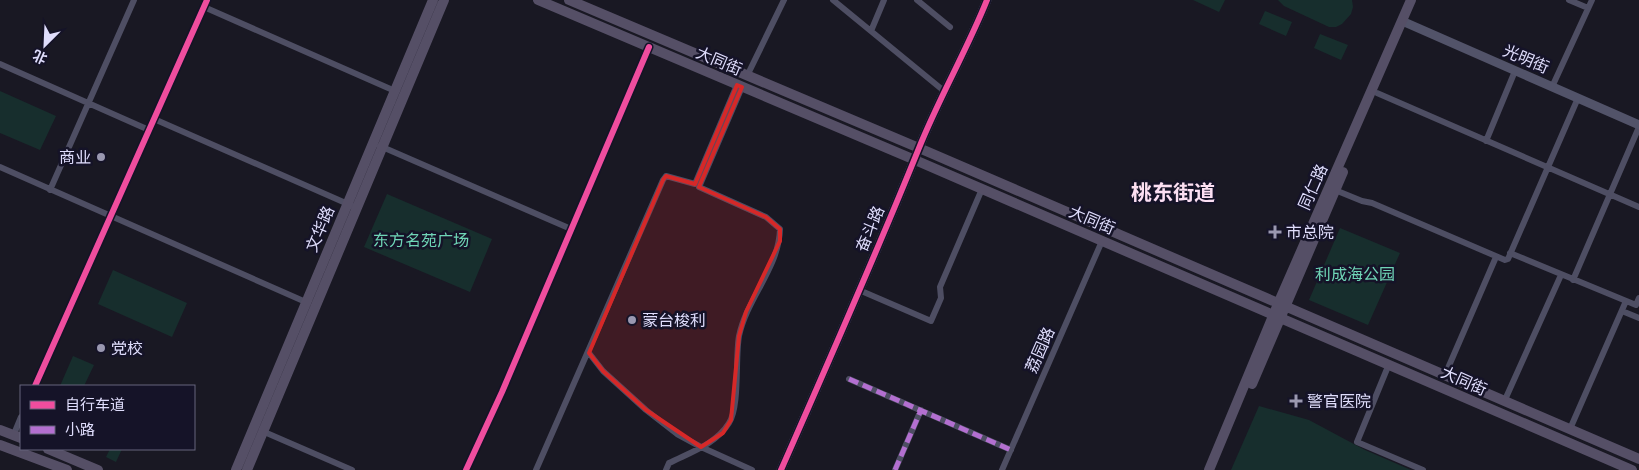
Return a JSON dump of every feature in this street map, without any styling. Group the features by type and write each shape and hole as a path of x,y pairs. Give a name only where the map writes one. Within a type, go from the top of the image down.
{"main road":[{"name":"文华路","path":"378,145 395,91 433,0"},
{"name":"文华路","path":"236,470 306,302 352,206 444,0"},
{"name":"大同街","path":"538,0 915,160 1632,470"},
{"name":"大同街","path":"569,0 919,148 1639,459"},
{"name":"同仁路","path":"1281,305 1335,190 1377,93 1411,0"},
{"name":"同仁路","path":"1216,470 1281,305 1404,23 1417,0"},
{"name":"文华路","path":"247,470 316,307 352,206"},
{"name":"同仁路","path":"1209,470 1277,316"},
{"path":"0,430 18,436"},
{"path":"0,444 68,470"},
{"path":"50,450 98,470"}],"street":[{"path":"50,190 134,0"},
{"path":"747,76 784,0"},
{"path":"833,0 944,91"},
{"path":"871,31 884,0"},
{"path":"917,0 950,27"},
{"name":"奋斗路","path":"781,470 919,148 944,91 974,32 987,0"},
{"path":"1569,0 1588,8"},
{"path":"1552,87 1592,0"},
{"path":"35,385 206,3 395,91"},
{"name":"光明街","path":"1404,23 1639,126"},
{"path":"466,470 502,392 649,47"},
{"path":"0,64 149,130"},
{"path":"1486,141 1515,71"},
{"path":"536,470 589,353 663,180 666,176 695,184 739,86"},
{"path":"666,470 669,463 715,440 723,433 731,420 735,404 739,336 746,312 773,263 780,241 780,229 766,217 699,187 739,86"},
{"path":"1377,93 1639,207"},
{"path":"1335,190 1372,203 1496,257 1508,259 1578,98"},
{"path":"154,119 352,206"},
{"path":"1573,280 1639,126"},
{"path":"378,145 572,229"},
{"path":"0,168 316,307"},
{"path":"859,290 931,321 941,298 940,287 982,189"},
{"name":"荔园路","path":"1004,469 1102,241"},
{"path":"1510,253 1626,302 1636,305 1639,298"},
{"path":"1445,375 1496,257"},
{"path":"1504,402 1561,275"},
{"path":"1570,429 1626,302"},
{"path":"1622,311 1639,318"},
{"path":"589,353 603,372 646,410 677,434 752,470"},
{"path":"1388,364 1358,442 1423,470"},
{"path":"849,379 1011,450"},
{"path":"895,470 921,410"},
{"path":"18,436 20,423"},
{"path":"262,431 352,470"}],"highlighted area":[{"path":"737,85 742,87 699,187 766,217 780,229 780,241 746,312 739,336 731,420 723,433 701,447 646,410 603,371 589,353 663,180 666,176 695,184"}],"green space":[{"path":"1193,0 1225,0 1219,12"},
{"path":"1278,0 1352,0 1353,7 1351,14 1342,24 1336,27 1329,27 1284,6"},
{"path":"1265,11 1292,22 1286,36 1259,24"},
{"path":"1320,34 1348,45 1341,60 1314,48"},
{"path":"0,91 56,116 40,150 0,133"},
{"name":"东方名苑广场","path":"387,194 492,239 470,292 364,247"},
{"name":"利成海公园","path":"1340,228 1400,253 1368,325 1309,300"},
{"path":"113,270 187,303 172,337 98,304"},
{"path":"73,356 94,365 84,385 60,385"},
{"path":"1259,406 1309,420 1365,450 1411,470 1231,470"},
{"path":"110,450 122,450 116,462 106,457"}],"marked path":[{"path":"849,379 1011,450"},
{"path":"895,470 921,410"}],"cycle path":[{"path":"35,385 207,0"},
{"path":"781,470 927,129 987,0"},
{"path":"466,470 502,392 649,47"}],"place":[{"name":"商业","path":"101,157"},
{"name":"市总院","path":"1275,232"},
{"name":"蒙台梭利","path":"632,320"},
{"name":"党校","path":"101,348"},
{"name":"警官医院","path":"1296,401"}],"district":[{"name":"桃东街道","path":"1173,193"}]}
